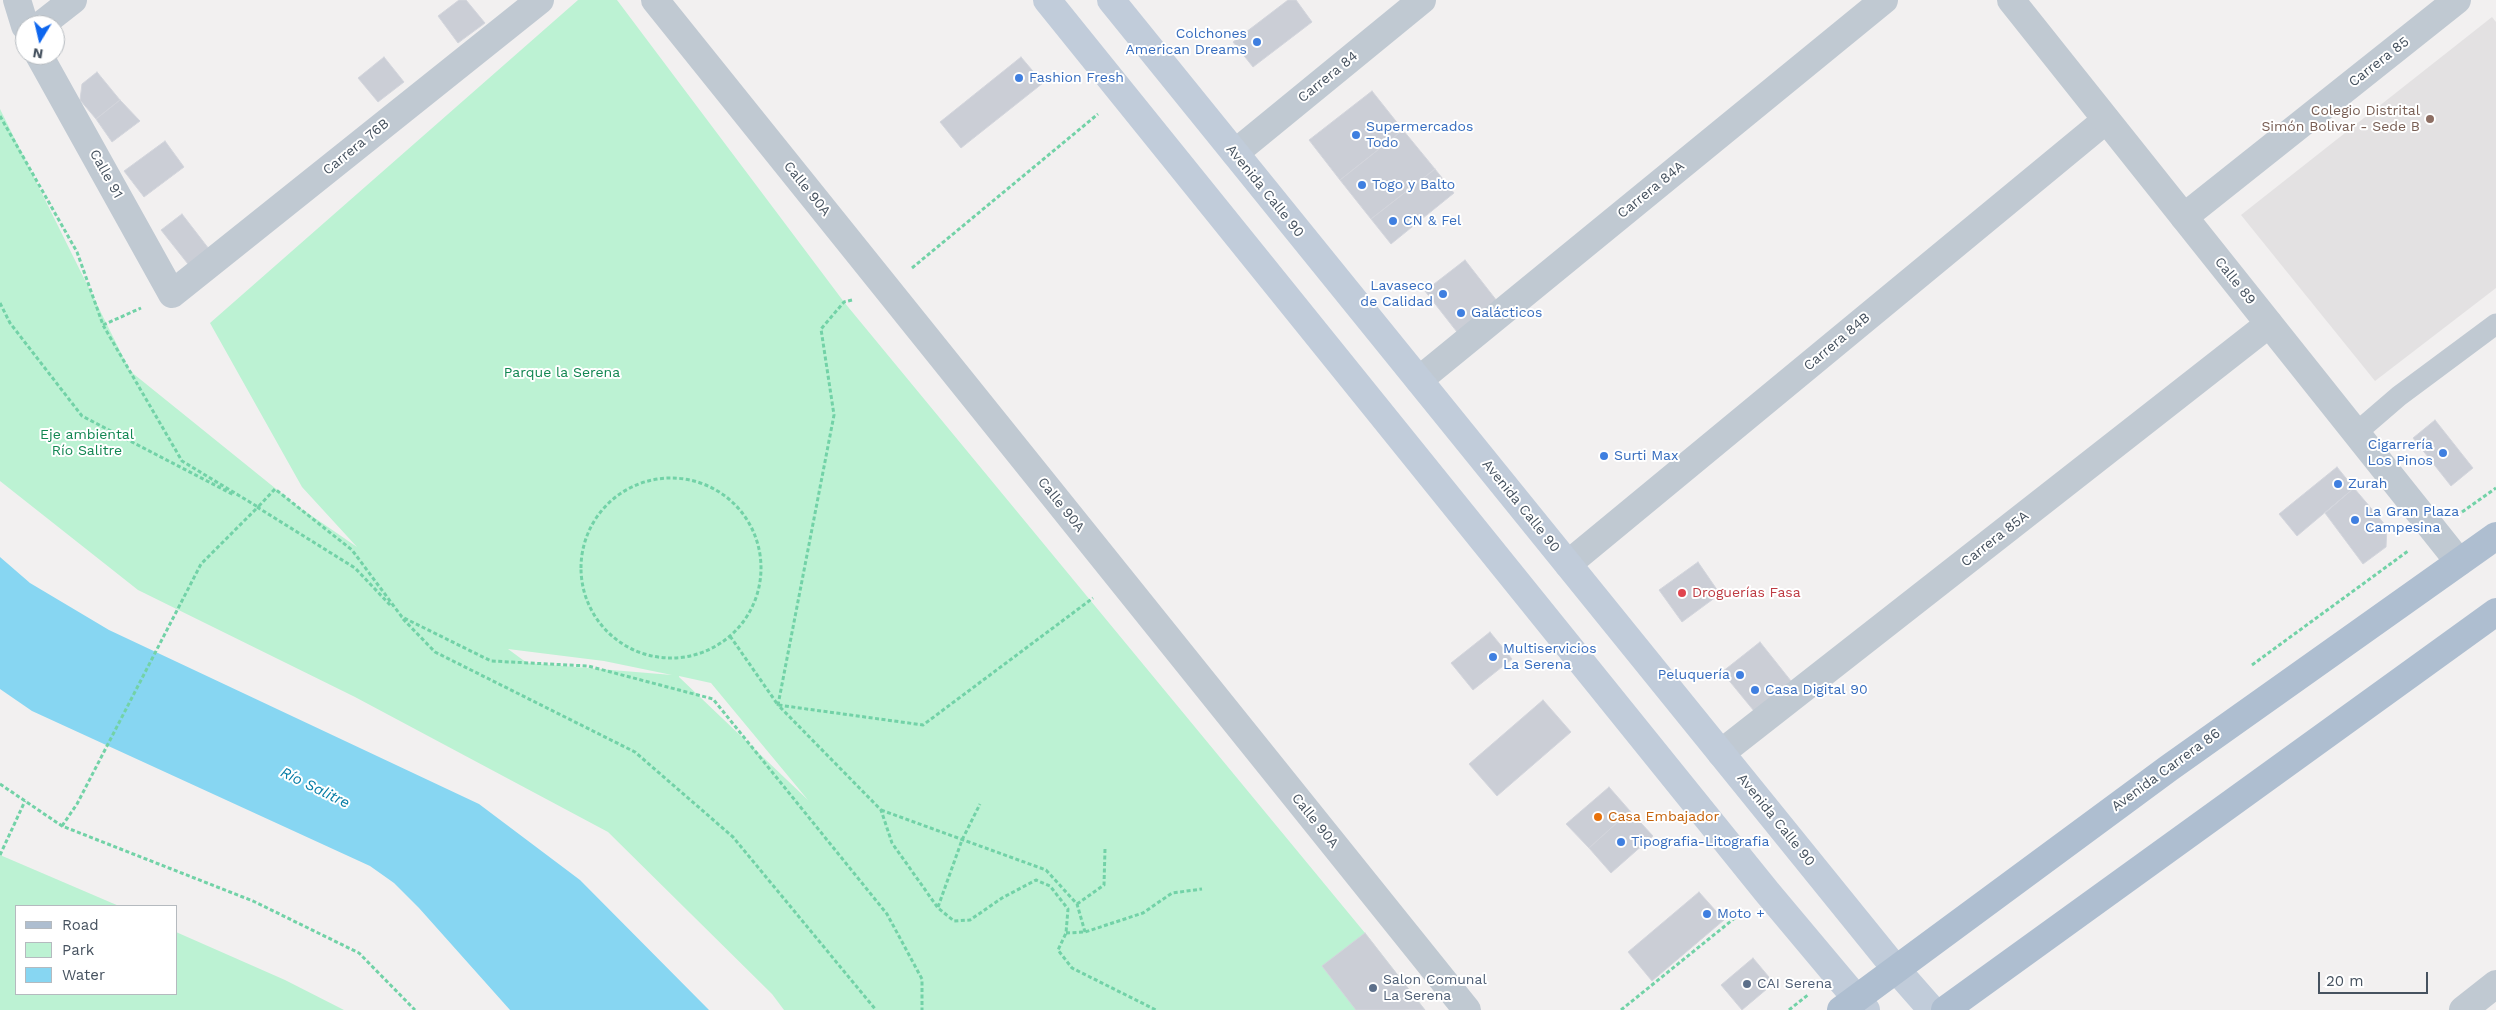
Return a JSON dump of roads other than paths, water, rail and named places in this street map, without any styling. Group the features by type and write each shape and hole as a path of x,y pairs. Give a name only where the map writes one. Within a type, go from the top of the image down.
{"main road":[{"path":"1047,0 1767,892 1854,1006"},
{"name":"Avenida Calle 90","path":"1111,0 1895,968 1932,1010"},
{"name":"Avenida Carrera 86","path":"1854,1006 1895,968 2170,768 2496,536"},
{"path":"1945,1010 2496,612"}],"street":[{"path":"17,0 22,15"},
{"path":"54,15 73,0"},
{"name":"Carrera 76B","path":"172,294 540,0"},
{"name":"Calle 90A","path":"655,0 1467,1010"},
{"name":"Carrera 84","path":"1235,153 1422,0"},
{"name":"Carrera 84A","path":"1418,380 1884,0"},
{"name":"Calle 89","path":"2011,0 2459,562"},
{"name":"Carrera 85","path":"2184,217 2457,0"},
{"name":"Calle 91","path":"45,65 172,294"},
{"name":"Carrera 84B","path":"1568,564 2106,120"},
{"name":"Carrera 85A","path":"1721,753 2269,324"},
{"path":"2463,1010 2496,984"}],"lane":[{"path":"2356,433 2399,396 2496,324"}],"water":[{"name":"Río Salitre","path":"0,557 30,583 109,630 479,804 580,880 709,1010 510,1010 419,908 394,883 370,866 32,711 0,689"}],"place":[{"name":"Colchones American Dreams","path":"1257,42"},
{"name":"Fashion Fresh","path":"1019,78"},
{"name":"Colegio Distrital Simón Bolivar - Sede B","path":"2430,119"},
{"name":"Supermercados Todo","path":"1356,135"},
{"name":"Togo y Balto","path":"1362,185"},
{"name":"CN & Fel","path":"1393,221"},
{"name":"Lavaseco de Calidad","path":"1443,294"},
{"name":"Galácticos","path":"1461,313"},
{"name":"Cigarrería Los Pinos","path":"2443,453"},
{"name":"Surti Max","path":"1604,456"},
{"name":"Zurah","path":"2338,484"},
{"name":"La Gran Plaza Campesina","path":"2355,520"},
{"name":"Droguerías Fasa","path":"1682,593"},
{"name":"Multiservicios La Serena","path":"1493,657"},
{"name":"Peluquería","path":"1740,675"},
{"name":"Casa Digital 90","path":"1755,690"},
{"name":"Casa Embajador","path":"1598,817"},
{"name":"Tipografia-Litografia","path":"1621,842"},
{"name":"Moto +","path":"1707,914"},
{"name":"CAI Serena","path":"1747,984"},
{"name":"Salon Comunal La Serena","path":"1373,988"}],"park label":[{"name":"Parque la Serena","path":"562,373"},
{"name":"Eje ambiental Río Salitre","path":"87,444"}]}
